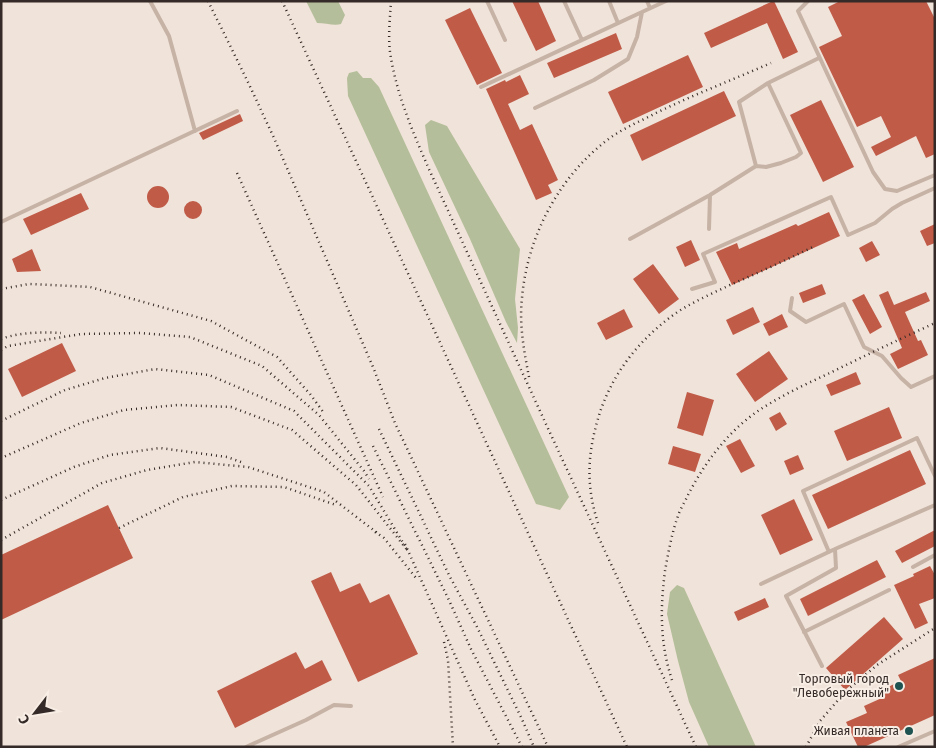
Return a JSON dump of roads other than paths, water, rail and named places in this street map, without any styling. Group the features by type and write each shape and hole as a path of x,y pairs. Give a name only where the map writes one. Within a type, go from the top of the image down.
{"lane":[{"path":"150,1 169,36 195,131"},
{"path":"487,1 505,40"},
{"path":"564,1 582,40"},
{"path":"609,1 618,23"},
{"path":"647,1 650,8"},
{"path":"481,87 666,1"},
{"path":"808,1 798,12 873,172 885,189 897,191 935,175"},
{"path":"535,108 594,80 628,59 642,12"},
{"path":"756,166 739,102 768,82 819,58"},
{"path":"630,238 710,196 756,166 766,167 781,163 796,158 801,153 768,82"},
{"path":"1,222 237,111"},
{"path":"692,289 715,282 703,254 831,197 848,235 875,223 902,203 935,188"},
{"path":"709,229 710,196"},
{"path":"792,298 790,311 806,322 844,304 864,347 882,356 911,387 935,376"},
{"path":"828,552 802,491 917,438 935,476"},
{"path":"761,584 935,505"},
{"path":"822,666 786,596 836,568 835,549"},
{"path":"913,567 935,555"},
{"path":"804,632 889,590"},
{"path":"246,747 334,705 351,706"},
{"path":"898,747 935,731"}],"railway":[{"path":"208,1 274,138 373,367 395,423 548,747"},
{"path":"282,1 627,747"},
{"path":"391,1 390,52 400,97 416,139 696,747"},
{"path":"529,377 521,318 525,276 530,253 538,232 548,211 573,173 606,141 624,129 684,100 771,63"},
{"path":"237,173 383,497"},
{"path":"598,523 590,487 590,462 593,438 601,408 608,392 627,361 650,334 679,311 711,294 813,247"},
{"path":"1,289 29,284 90,287 211,321 277,357 324,413"},
{"path":"672,680 665,653 662,626 665,571 679,513 694,483 717,450 744,421 764,407 802,386 935,323"},
{"path":"1,339 23,334 61,333"},
{"path":"1,350 8,346 81,334 140,333 190,337 262,366 319,415 369,479"},
{"path":"1,421 65,390 105,378 155,369 209,375 294,411 369,486 408,551 356,485 292,430 231,407 178,405 124,410 81,423 1,458"},
{"path":"379,429 534,747"},
{"path":"373,446 471,649 522,747"},
{"path":"1,500 74,467 110,455 160,448 227,457 241,462"},
{"path":"1,540 102,483 147,470 195,462 248,467 324,492 380,535"},
{"path":"119,528 183,497 232,486 284,487 336,505"},
{"path":"375,532 384,538 416,578"},
{"path":"405,544 475,700 500,747"},
{"path":"806,747 820,721 845,692 877,665 935,628"},
{"path":"444,642 448,660 453,747"}],"place":[{"name":"Торговый город \"Левобережный\"","path":"899,686"},
{"name":"Живая планета","path":"909,731"}]}
